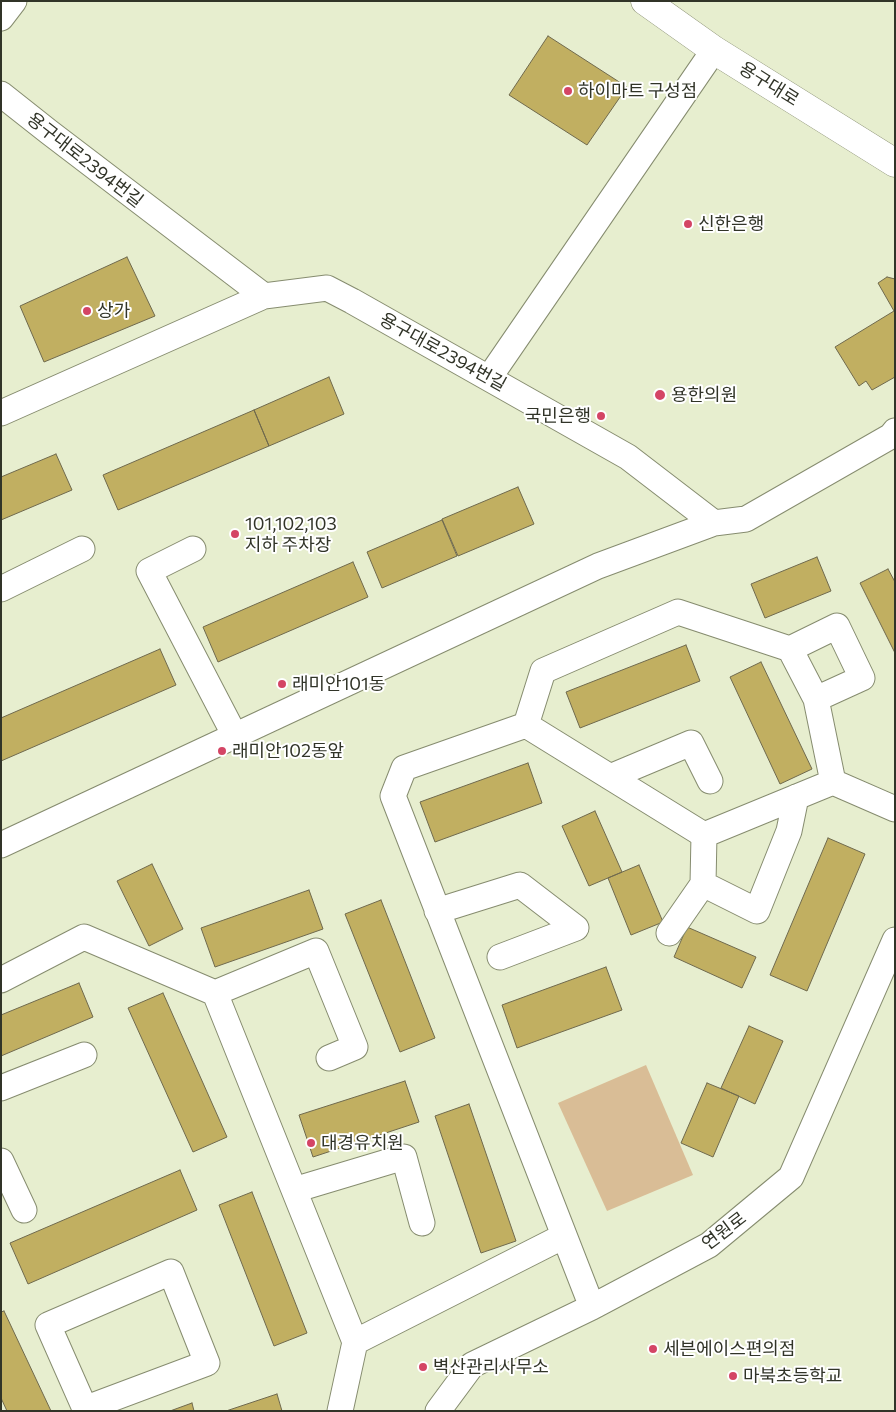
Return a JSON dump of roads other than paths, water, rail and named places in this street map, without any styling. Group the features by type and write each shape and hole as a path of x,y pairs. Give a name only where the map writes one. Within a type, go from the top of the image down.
{"main road":[{"name":"용구대로","path":"645,1 714,50 895,163"}],"street":[{"path":"1,18 14,1"},
{"path":"489,378 714,50"},
{"name":"용구대로2394번길","path":"1,94 264,296 327,288 628,457 714,523"},
{"path":"1,413 264,296"},
{"path":"1,845 598,566 714,523 746,519 893,436"},
{"path":"1,589 82,549"},
{"path":"193,549 149,571 235,736"},
{"path":"526,725 543,672 678,612 790,649 837,626 862,678 816,700"},
{"path":"790,649 816,700 833,782"},
{"path":"526,725 704,835"},
{"path":"526,725 404,768 393,796 592,1307"},
{"path":"610,777 691,743 710,781"},
{"path":"704,835 833,782 895,809"},
{"path":"703,884 757,911 789,832 796,797"},
{"path":"670,933 703,884 704,835"},
{"path":"438,911 520,885 576,928 500,956"},
{"path":"1,980 84,937 215,993 355,1342 340,1411"},
{"name":"연원로","path":"438,1411 472,1365 592,1307 709,1245 791,1177 895,940"},
{"path":"215,993 316,951 356,1046 329,1058"},
{"path":"1,1088 84,1055"},
{"path":"294,1190 404,1157 422,1223"},
{"path":"1,1161 24,1210"},
{"path":"355,1342 564,1236"},
{"path":"171,1272 207,1363 86,1410 48,1325 171,1272"}],"place":[{"name":"하이마트 구성점","path":"568,91"},
{"name":"신한은행","path":"688,224"},
{"name":"상가","path":"87,311"},
{"name":"용한의원","path":"660,395"},
{"name":"국민은행","path":"601,416"},
{"name":"101,102,103 지하 주차장","path":"235,534"},
{"name":"래미안101동","path":"282,684"},
{"name":"래미안102동앞","path":"222,751"},
{"name":"대경유치원","path":"311,1143"},
{"name":"세븐에이스편의점","path":"653,1349"},
{"name":"벽산관리사무소","path":"423,1367"},
{"name":"마북초등학교","path":"733,1376"}]}
